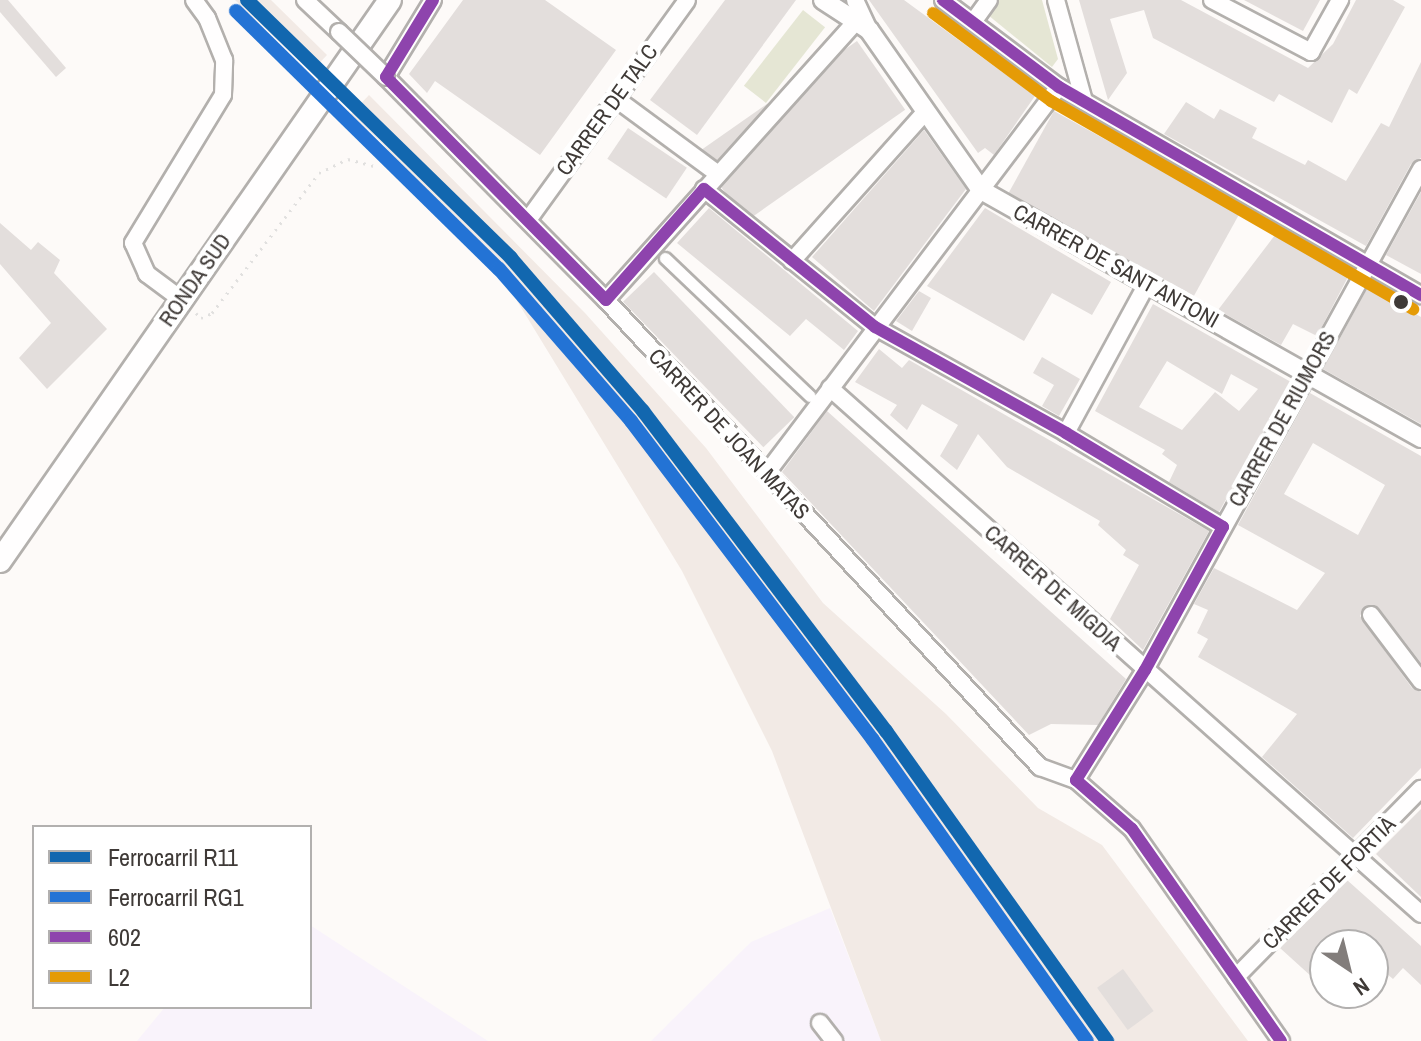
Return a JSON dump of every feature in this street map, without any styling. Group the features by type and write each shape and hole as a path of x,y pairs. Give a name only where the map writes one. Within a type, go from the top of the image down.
{"main road":[{"name":"RONDA SUD","path":"0,561 390,0"}],"street":[{"path":"182,300 147,274 133,243 223,95 224,60 207,18 194,0"},
{"path":"386,77 433,0"},
{"name":"CARRER DE TALC","path":"528,220 687,0"},
{"name":"CARRER DE SANT ANTONI","path":"823,0 862,26 981,190 1421,438"},
{"name":"CARRER DE SANT ANTONI","path":"855,0 862,26"},
{"path":"943,0 1059,87 1421,295"},
{"path":"973,22 989,0"},
{"path":"1056,0 1084,101"},
{"path":"1212,0 1311,52 1340,0"},
{"name":"CARRER DE JOAN MATAS","path":"315,3 339,32 606,300 1040,767 1076,780"},
{"path":"606,300 718,174 862,26"},
{"path":"766,474 1059,87"},
{"path":"615,98 718,174"},
{"path":"792,261 926,111"},
{"name":"CARRER DE RIUMORS","path":"1076,780 1145,670 1421,170"},
{"path":"704,189 875,327 1066,433 1223,527"},
{"path":"665,258 810,396"},
{"path":"1066,433 1147,284"},
{"name":"CARRER DE MIGDIA","path":"830,388 1421,914"},
{"path":"1371,615 1421,681"},
{"path":"1076,780 1132,829 1281,1041"},
{"name":"CARRER DE FORTIÀ","path":"1236,977 1421,789"},
{"path":"820,1023 834,1041"}],"path":[{"path":"182,300 201,318 212,313 319,173 348,159 374,166"}],"shaded area":[{"path":"235,0 271,0 327,55 311,72"},
{"path":"369,95 585,313 706,448 823,603 946,714 1038,808 1102,845 1248,1041 881,1041 772,751 682,571 511,291 382,143 351,114"},
{"path":"830,908 881,1041 651,1041 751,942"},
{"path":"312,926 488,1041 137,1041 163,1009 312,1009"}],"green space":[{"path":"998,0 1042,0 1058,59 1052,67 988,15"},
{"path":"803,10 825,27 766,103 744,86"}],"building":[{"path":"0,0 8,0 66,68 56,77 0,12"},
{"path":"463,0 545,0 616,50 540,155 435,81 427,93 409,74"},
{"path":"725,0 796,0 697,135 650,100"},
{"path":"869,0 904,0 1035,96 994,155 985,148 978,153"},
{"path":"1079,0 1181,0 1308,68 1333,44 1356,0 1393,0 1405,7 1357,94 1349,89 1332,123 1279,94 1274,102 1153,38 1144,10 1110,19 1127,73 1108,100"},
{"path":"1244,0 1320,0 1303,31"},
{"path":"857,41 905,110 745,222 697,153"},
{"path":"1421,62 1421,158 1411,164 1366,246 1164,134 1186,102 1214,119 1220,109 1257,128 1252,138 1305,165 1308,160 1346,181 1381,123 1389,127"},
{"path":"1054,111 1239,214 1194,296 1008,193"},
{"path":"628,128 687,168 666,198 607,159"},
{"path":"924,130 966,189 874,311 812,257"},
{"path":"1421,192 1421,274 1386,255"},
{"path":"709,208 858,331 844,350 806,319 790,336 677,243"},
{"path":"985,208 1111,282 1092,315 1052,293 1024,341 927,286"},
{"path":"0,223 31,250 38,242 60,260 54,273 107,329 47,389 19,358 51,323 0,264"},
{"path":"1275,235 1349,275 1317,336 1293,324 1281,345 1218,310"},
{"path":"654,272 794,417 763,447 623,302"},
{"path":"1368,287 1421,317 1421,424 1323,369"},
{"path":"919,291 931,298 912,331 896,321"},
{"path":"1153,304 1291,382 1219,512 1169,482 1177,465 1162,454 1165,450 1095,411","holes":["1167,361 1222,394 1231,374 1258,389 1239,411 1215,392 1182,430 1139,407"]},
{"path":"879,349 902,368 909,360 1209,531 1143,650 1110,619 1139,565 1123,555 1126,550 1098,525 1100,521 1007,467 978,434 957,470 940,456 958,425 922,404 907,430 890,415 897,405 855,382"},
{"path":"1042,357 1080,379 1059,416 1042,406 1054,385 1033,373"},
{"path":"1310,393 1421,456 1421,663 1379,608 1365,606 1360,616 1412,688 1421,692 1421,768 1353,838 1262,757 1297,714 1198,657 1208,639 1197,633 1208,610 1194,604 1214,568 1297,610 1325,573 1238,525","holes":["1313,443 1385,485 1358,535 1284,494"]},
{"path":"827,411 1126,679 1098,725 1051,724 1029,735 782,472"},
{"path":"1421,809 1421,897 1376,854"},
{"path":"1347,880 1421,946 1421,985 1403,968 1393,979 1389,976 1389,929 1309,929 1309,974 1280,948"},
{"path":"1123,969 1154,1011 1128,1030 1097,988"}],"rail line":[{"name":"R11","path":"247,0 511,258 643,411 886,731 1107,1041"},
{"name":"RG1","path":"236,11 499,269 631,421 873,740 1087,1041"}],"transit line":[{"name":"602","path":"433,0 386,77 606,300 704,189 875,327 1066,433 1223,527 1145,670 1076,780 1132,829 1281,1041"},
{"name":"602","path":"943,0 1059,87 1421,295"},
{"name":"L2","path":"933,13 1051,101 1413,309"}]}
